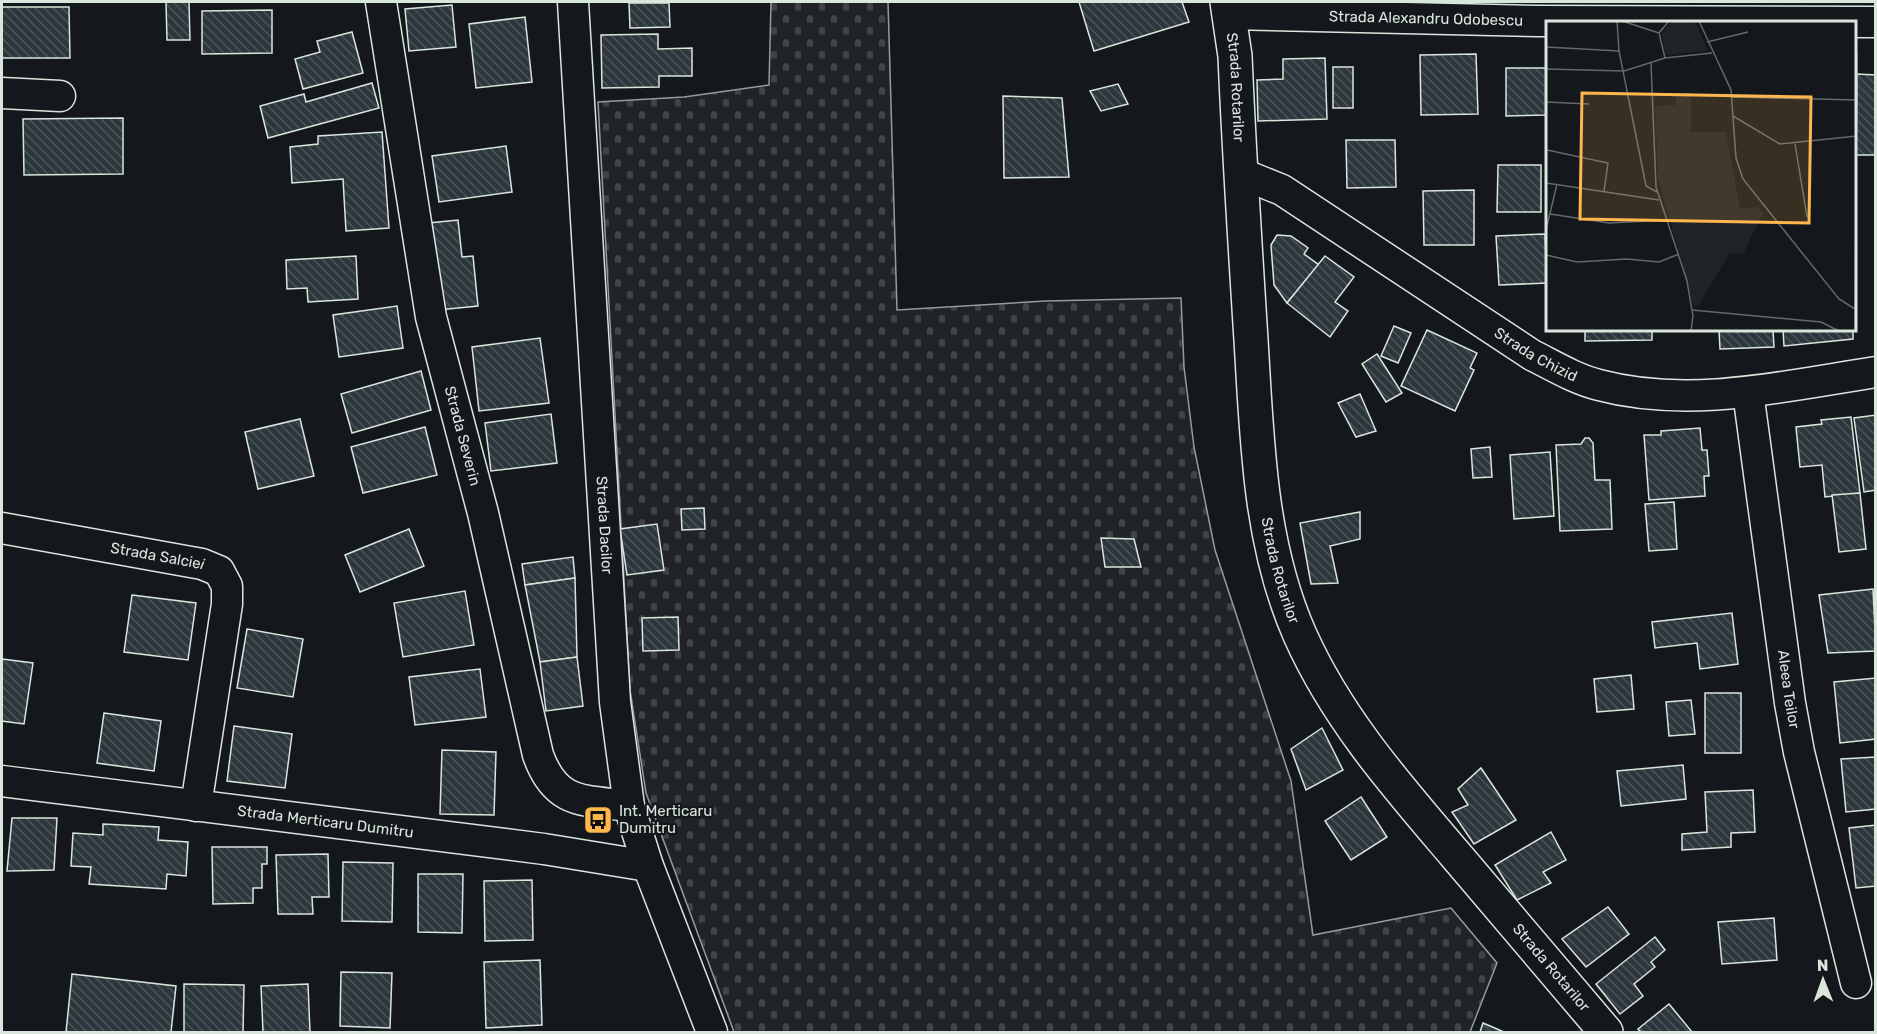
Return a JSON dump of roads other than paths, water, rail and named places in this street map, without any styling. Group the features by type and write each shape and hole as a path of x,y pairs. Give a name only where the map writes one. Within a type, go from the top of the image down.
{"street":[{"name":"Strada Severin","path":"381,2 403,129 420,258 431,317 483,513 538,755 546,776 554,787 566,795 629,807"},
{"name":"Strada Dacilor","path":"573,2 615,702 629,807 708,1032"},
{"name":"Strada Alexandru Odobescu","path":"1228,8 1546,21"},
{"name":"Strada Rotarilor","path":"1228,8 1235,56 1257,442 1266,514 1281,578 1300,634 1332,695 1356,733 1391,779 1606,1032"},
{"name":"Strada Alexandru Odobescu","path":"1856,22 1875,22"},
{"path":"2,93 60,96"},
{"name":"Strada Chizid","path":"1240,173 1282,190 1532,355 1573,376 1616,388 1665,394 1748,392 1875,372"},
{"name":"Aleea Teilor","path":"1748,392 1790,703 1799,752 1856,983"},
{"name":"Strada Salciei","path":"2,528 202,564 219,571 227,586 227,604 196,806"},
{"name":"Strada Merticaru Dumitru","path":"2,781 544,849 648,866"}],"place":[{"name":"Int. Merticaru Dumitru","path":"598,820"}]}
